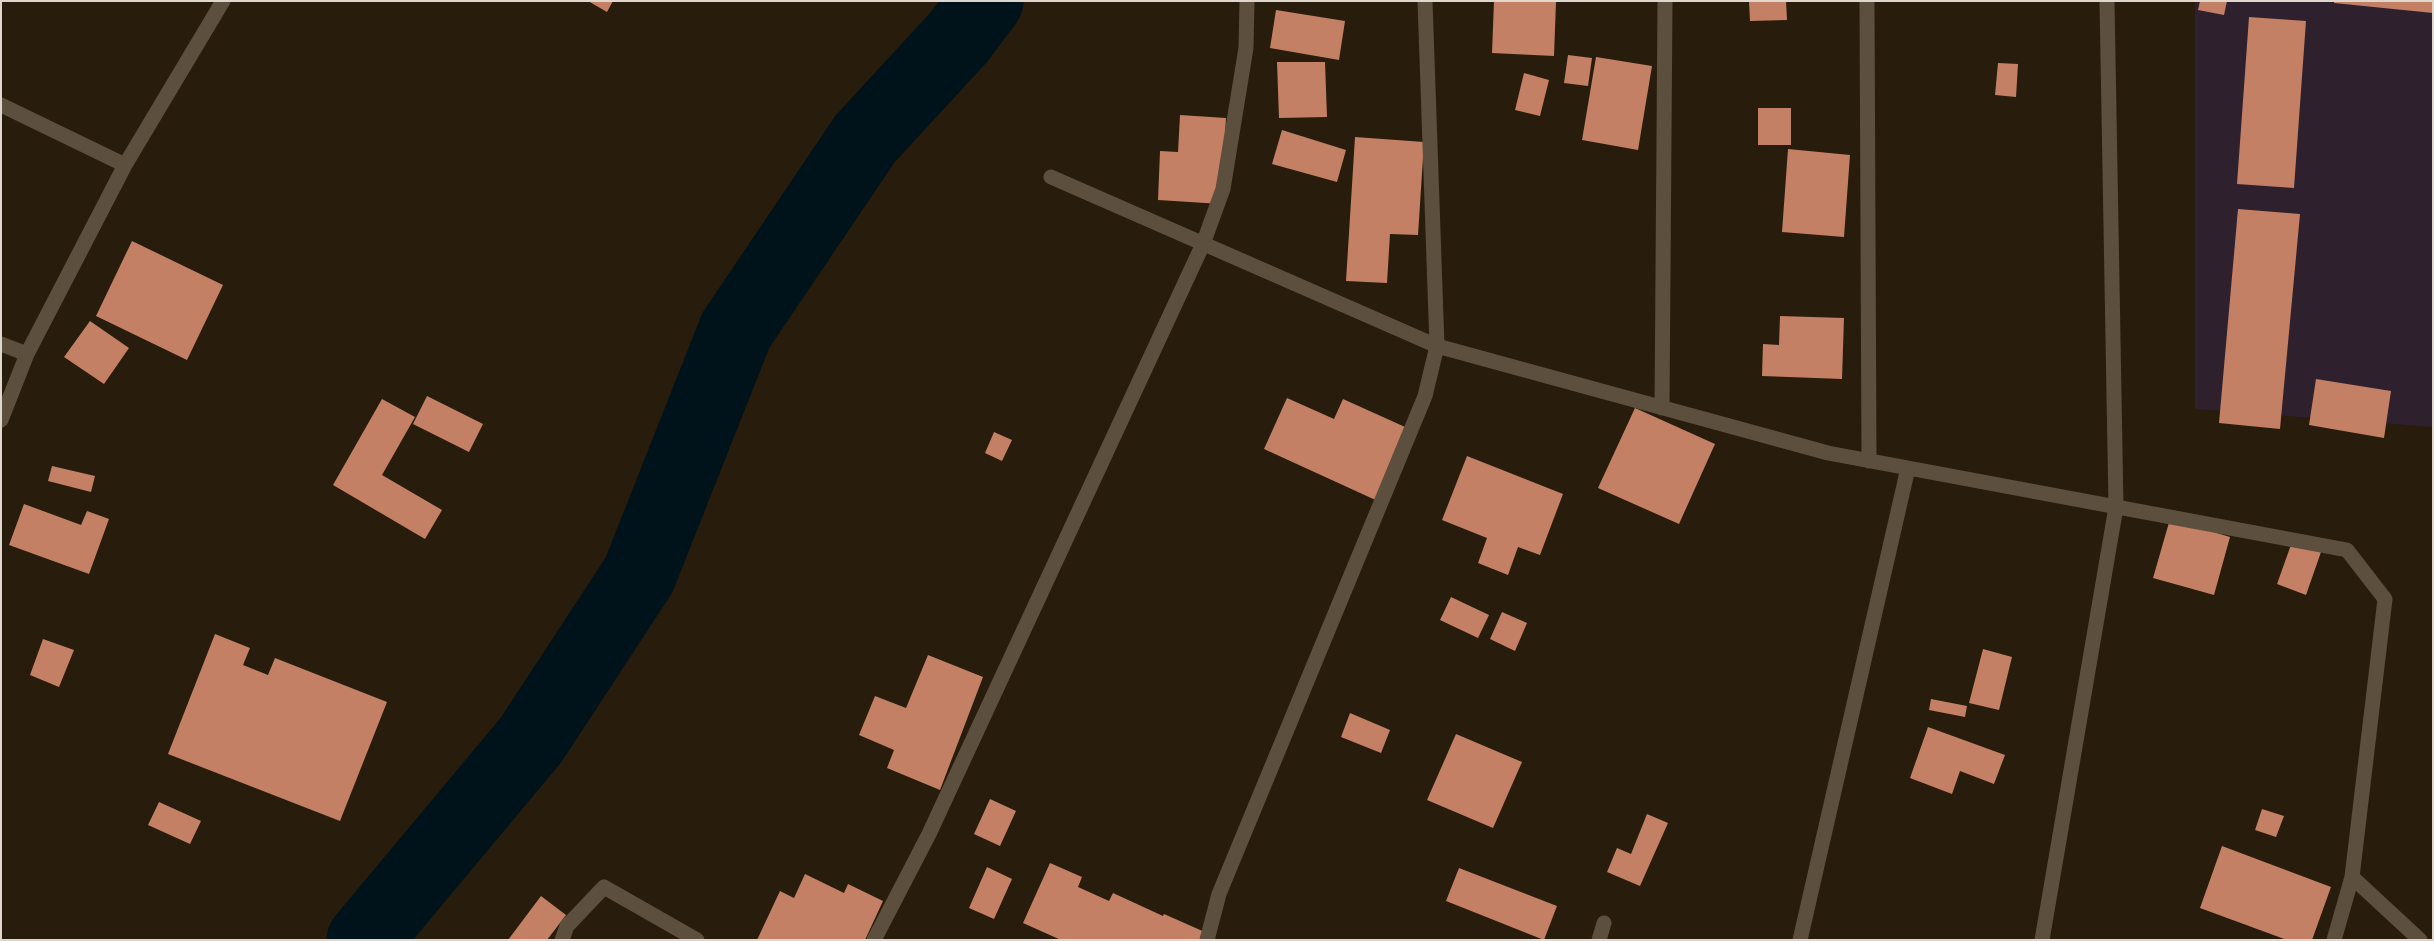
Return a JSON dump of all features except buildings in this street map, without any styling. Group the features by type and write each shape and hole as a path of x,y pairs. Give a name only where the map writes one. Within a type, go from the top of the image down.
{"street":[{"path":"1,420 27,354 125,165 223,1"},
{"path":"874,940 929,834 1203,244 1224,189 1246,48 1247,1"},
{"path":"1207,940 1219,894 1425,396 1437,346 1425,1"},
{"path":"1662,408 1665,1"},
{"path":"1867,1 1869,461"},
{"path":"2042,940 2116,507 2107,1"},
{"path":"1,105 125,165"},
{"path":"1051,177 1437,346 1828,453 2347,550 2386,599 2352,877 2334,940"},
{"path":"1,344 27,354"},
{"path":"1800,940 1908,468"},
{"path":"2352,877 2420,940"},
{"path":"562,940 567,926 604,887 696,940"},
{"path":"1599,940 1604,923"}],"shaded area":[{"path":"2195,1 2433,1 2433,427 2195,409"}],"waterway":[{"path":"364,940 531,740 639,575 736,330 865,139 958,38 986,1"}]}
